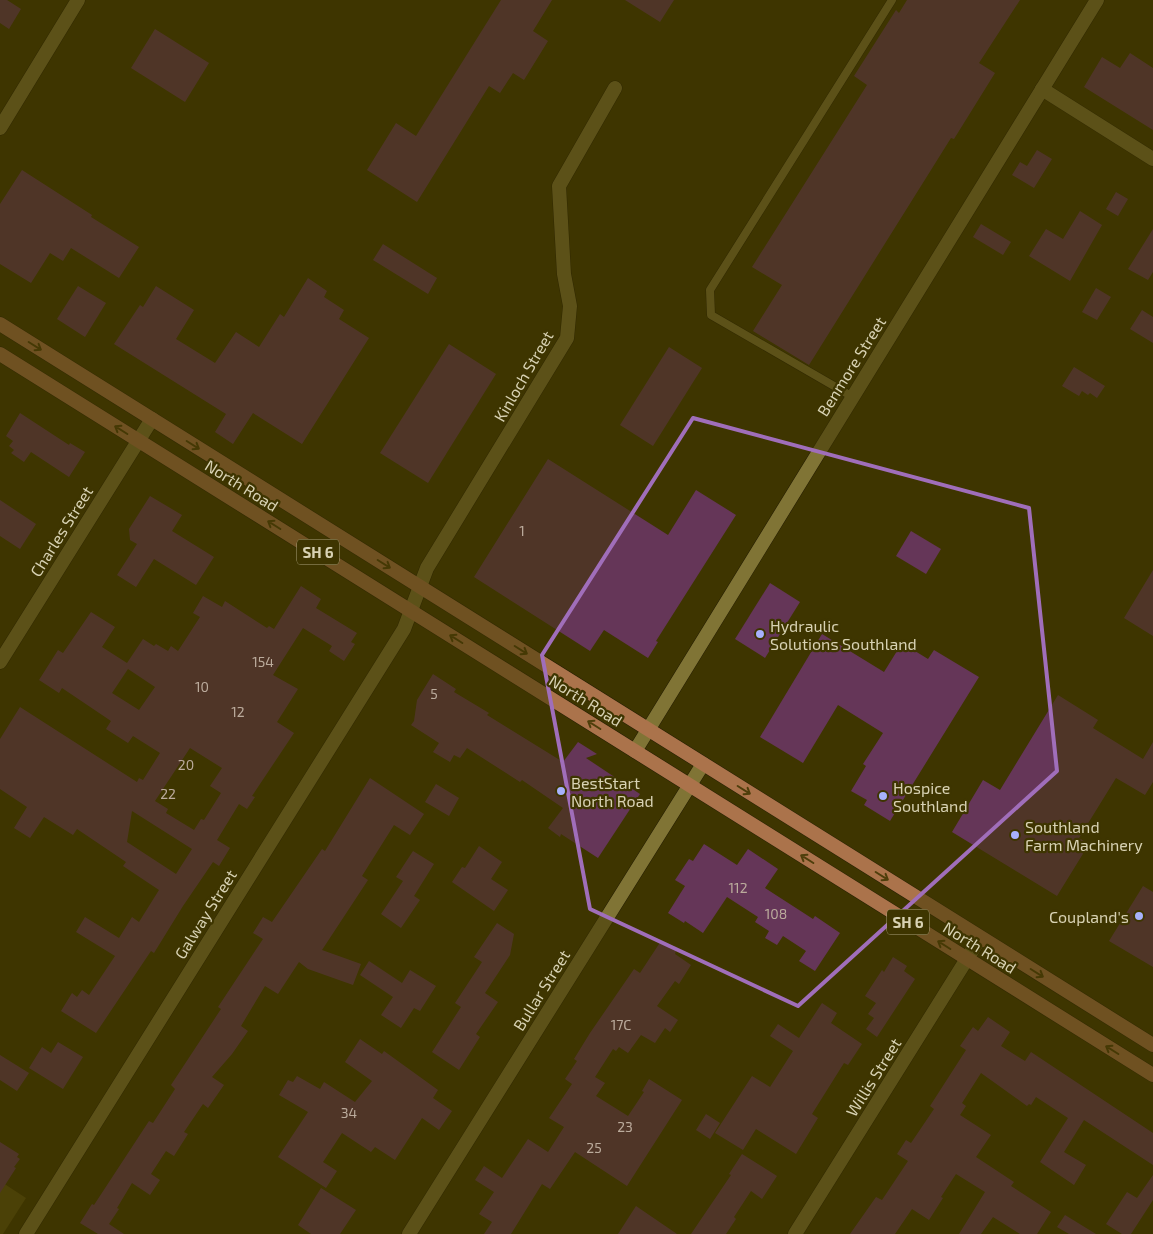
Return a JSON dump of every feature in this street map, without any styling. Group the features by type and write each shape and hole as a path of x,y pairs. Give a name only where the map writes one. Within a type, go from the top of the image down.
{"main road":[{"name":"North Road","path":"0,324 1153,1045"},
{"name":"North Road","path":"0,354 1153,1076"}],"street":[{"name":"Benmore Street","path":"635,751 1097,0"},
{"path":"0,128 73,2"},
{"name":"Kinloch Street","path":"412,611 427,568 567,338 570,306 564,274 559,186 615,88"},
{"path":"1042,89 1153,159"},
{"name":"Charles Street","path":"0,662 152,419"},
{"name":"Galway Street","path":"26,1234 404,629 412,611"},
{"name":"Bullar Street","path":"409,1234 703,764"},
{"name":"Willis Street","path":"794,1234 980,938"}],"lane":[{"path":"853,397 711,315 710,290 892,0"}],"highlighted area":[{"path":"693,418 1029,508 1057,771 798,1006 590,909 542,655"}],"shaded area":[{"path":"0,1181 26,1198 3,1234 0,1234"}],"building":[{"path":"0,0 7,0 21,9 9,29 0,23"},
{"path":"501,0 552,0 533,31 548,41 524,80 513,73 500,93 489,86 417,202 367,170 396,123 416,136"},
{"path":"625,0 674,0 660,22"},
{"path":"907,0 1020,0 979,63 995,73 954,139 951,138 809,365 753,331 782,285 752,267 867,85 854,76 896,10 899,13"},
{"path":"155,29 209,63 185,102 131,68"},
{"path":"1130,53 1153,68 1153,130 1084,87 1102,57 1120,68"},
{"path":"1037,150 1052,159 1034,188 1012,175 1020,162 1027,166"},
{"path":"22,170 139,247 119,278 71,248 63,261 50,253 31,283 0,264 0,204"},
{"path":"1116,192 1128,199 1118,216 1106,209"},
{"path":"1080,211 1102,225 1070,281 1029,256 1046,229 1063,239"},
{"path":"981,224 1011,242 1003,255 973,237"},
{"path":"1153,229 1153,272 1148,280 1128,269"},
{"path":"383,244 437,278 428,294 373,260"},
{"path":"308,278 327,291 324,297 344,310 339,319 369,338 302,444 253,413 233,444 215,432 226,414 114,344 140,305 143,307 156,286 194,310 176,339 215,363 236,332 259,347 280,314 284,317"},
{"path":"78,286 106,303 85,337 57,319"},
{"path":"1096,288 1111,297 1097,320 1082,312"},
{"path":"1142,310 1153,317 1153,343 1130,329"},
{"path":"449,344 496,374 428,483 380,453"},
{"path":"669,347 702,368 653,446 620,425"},
{"path":"1074,367 1105,386 1097,398 1090,393 1088,395 1082,391 1079,396 1062,386"},
{"path":"20,413 69,445 70,443 85,452 69,477 31,452 24,462 11,453 14,450 9,446 13,441 6,436"},
{"path":"548,459 668,535 696,490 736,515 656,641 658,642 648,658 604,630 590,651 474,577"},
{"path":"150,496 182,515 172,531 214,557 196,585 154,559 136,587 117,575 137,544 130,540 129,529"},
{"path":"0,500 36,524 20,549 0,536"},
{"path":"911,531 941,549 926,574 896,556"},
{"path":"1153,570 1153,636 1124,618"},
{"path":"770,583 800,602 765,658 735,639"},
{"path":"301,586 321,599 316,608 357,633 351,642 355,644 344,661 329,651 332,646 303,628 273,675 298,689 277,722 294,733 252,796 255,797 247,809 239,804 217,840 230,848 219,866 213,862 154,953 151,951 96,1033 61,1011 72,993 77,997 82,990 89,995 115,956 76,932 85,917 119,938 132,917 139,922 159,890 123,866 126,862 77,829 73,835 44,817 30,838 14,828 27,807 0,789 0,739 20,707 137,782 139,778 143,780 160,753 133,736 128,743 106,729 111,721 62,688 59,693 39,680 58,650 63,653 91,612 115,627 102,647 127,663 143,639 154,646 156,644 168,651 171,646 178,651 200,617 193,613 203,596 222,607 225,601 267,628 269,626 274,629","holes":["128,669 155,687 139,710 112,693","190,748 222,768 210,786 221,793 204,820 201,819 194,830 166,813 168,809 155,801","132,811 192,849 176,874 127,842"]},
{"path":"822,634 884,672 902,643 928,659 934,650 979,677 890,821 864,805 867,800 851,791 866,766 863,764 883,733 838,705 803,763 760,737"},
{"path":"433,674 456,689 454,692 489,713 487,715 563,762 578,742 597,754 586,758 640,794 598,858 561,834 560,837 548,828 563,808 522,780 520,782 467,748 460,758 454,755 450,762 433,752 439,743 411,725 414,721 417,700"},
{"path":"1058,695 1098,720 1093,728 1143,759 1153,742 1153,782 1145,795 1116,778 1079,838 1089,844 1057,896 952,832 983,780 1000,790"},
{"path":"370,778 424,814 410,835 394,825 362,876 368,880 322,950 361,964 353,985 308,969 299,962 278,994 265,986 241,1026 248,1031 232,1054 212,1077 224,1085 208,1108 203,1104 184,1132 188,1134 174,1156 166,1151 151,1174 160,1180 150,1195 132,1183 117,1208 119,1209 109,1224 124,1234 98,1234 80,1223 92,1204 94,1205 149,1121 153,1123 175,1089 171,1085 221,1009 218,1007 263,939 253,933 263,917 272,922 322,849 325,851"},
{"path":"436,784 459,798 449,816 425,802"},
{"path":"704,844 737,865 748,849 778,869 765,888 813,919 815,916 840,933 815,971 799,961 806,951 783,936 777,945 765,938 769,931 755,922 758,917 727,897 703,933 668,913 685,886 675,880 689,859 693,861"},
{"path":"479,846 502,862 491,879 508,890 494,911 452,882 462,867 465,868"},
{"path":"413,851 434,864 414,896 420,900 401,928 381,914 403,881 396,877"},
{"name":"Coupland's","path":"1143,886 1153,892 1153,967 1109,941"},
{"path":"497,923 514,934 510,955 485,993 498,1002 476,1034 480,1037 459,1070 432,1052 461,1007 455,1003 482,962 474,957"},
{"path":"661,941 676,951 675,954 691,965 679,984 675,981 657,1006 678,1020 670,1032 665,1028 655,1043 641,1035 628,1053 619,1047 616,1051 613,1049 595,1077 605,1083 596,1096 628,1116 644,1092 642,1091 649,1079 682,1100 627,1186 575,1152 550,1189 542,1184 511,1234 484,1234 492,1222 479,1214 494,1192 475,1180 484,1166 502,1178 528,1139 548,1152 564,1127 549,1118 572,1084 565,1079 577,1061 574,1059 634,969 640,973"},
{"path":"893,957 907,966 904,971 915,979 877,1037 866,1029 874,1018 868,1014 876,1003 865,996"},
{"path":"369,961 402,983 410,970 436,986 420,1011 414,1008 401,1028 381,1015 393,997 360,975"},
{"path":"822,1003 837,1013 831,1023 862,1044 848,1065 844,1063 812,1114 818,1118 796,1154 756,1129 743,1150 715,1133 752,1076 770,1087 793,1051 770,1036 778,1024 799,1038"},
{"path":"988,1017 1010,1032 1001,1046 1025,1061 1031,1052 1153,1133 1153,1165 1084,1120 1064,1152 1086,1165 1074,1185 1040,1162 1068,1118 1036,1097 1031,1105 1027,1106 981,1073 962,1103 966,1106 960,1115 991,1135 976,1157 1014,1182 1011,1186 1051,1212 1037,1234 1020,1234 993,1217 981,1234 959,1234 985,1192 956,1174 929,1220 912,1209 895,1234 850,1234 876,1197 882,1200 908,1161 897,1154 906,1140 911,1143 934,1109 930,1106 966,1050 960,1046 973,1027 978,1031"},
{"path":"360,1039 382,1054 384,1051 438,1090 433,1098 452,1111 439,1130 422,1118 395,1160 375,1147 371,1152 342,1133 323,1162 337,1171 326,1188 278,1157 308,1112 279,1095 288,1080 293,1082 297,1076 320,1089 324,1082 355,1102 372,1081 345,1062"},
{"path":"58,1042 83,1057 63,1089 29,1068 42,1047 51,1053"},
{"path":"0,1055 29,1073 17,1091 0,1080"},
{"path":"706,1114 720,1123 710,1139 696,1130"},
{"path":"0,1142 19,1154 17,1157 20,1159 0,1193"},
{"path":"742,1154 777,1176 762,1199 751,1191 734,1217 736,1219 726,1234 691,1234 731,1175 729,1174"},
{"path":"1153,1175 1153,1200 1131,1234 1122,1234 1106,1224 1127,1192 1137,1198"},
{"path":"321,1188 356,1210 340,1234 311,1234 298,1225"},
{"path":"636,1206 677,1234 618,1234"},
{"path":"1065,1215 1096,1234 1069,1234 1057,1227"}],"place":[{"name":"Hydraulic Solutions Southland","path":"760,634"},
{"name":"BestStart North Road","path":"561,791"},
{"name":"Hospice Southland","path":"883,796"},
{"name":"Southland Farm Machinery","path":"1015,835"},
{"name":"Coupland's","path":"1139,916"}]}
